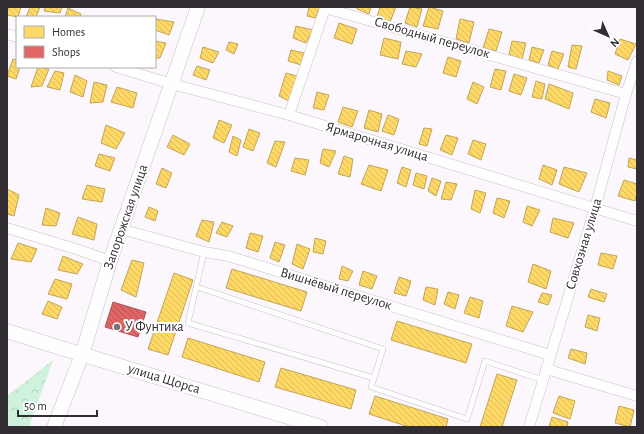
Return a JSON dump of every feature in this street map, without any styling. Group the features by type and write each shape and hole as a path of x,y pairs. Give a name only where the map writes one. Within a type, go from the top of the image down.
{"street":[{"name":"Запорожская улица","path":"54,427 82,354 110,261 198,7"},
{"name":"Свободный переулок","path":"289,115 325,8 626,94"},
{"name":"Совхозная улица","path":"529,427 595,208 626,94 637,61"},
{"name":"Ярмарочная улица","path":"119,68 172,84 289,115 637,220"},
{"path":"7,228 110,261"},
{"name":"Вишнёвый переулок","path":"121,229 204,252 228,256 550,356"},
{"name":"улица Щорса","path":"7,332 321,427"},
{"path":"546,369 637,396"}],"lane":[{"path":"204,252 188,323 374,378"},
{"path":"197,287 383,349 371,387 467,419 486,361 543,380"}],"green space":[{"path":"53,360 29,427 7,427 7,396"}],"building: Homes":[{"path":"8,7 21,7 18,16 7,15"},
{"path":"30,7 40,7 36,16 26,16"},
{"path":"45,7 62,7 60,13 44,11"},
{"path":"309,7 320,7 315,18 307,16"},
{"path":"357,7 371,7 369,14 357,9"},
{"path":"380,7 396,7 390,22 377,17"},
{"path":"410,7 422,9 417,27 405,23"},
{"path":"429,7 443,11 438,29 423,26"},
{"path":"68,8 81,14 80,16 65,16"},
{"path":"156,19 174,22 169,35 156,30"},
{"path":"460,19 474,22 469,43 456,39"},
{"path":"339,23 357,29 352,44 334,38"},
{"path":"296,26 313,30 306,43 293,38"},
{"path":"489,29 502,32 496,51 483,48"},
{"path":"384,38 401,42 398,59 380,55"},
{"path":"620,39 636,44 628,60 615,54"},
{"path":"156,41 166,43 160,58 156,58"},
{"path":"512,41 526,43 522,59 509,55"},
{"path":"229,42 238,44 234,54 226,50"},
{"path":"572,45 582,46 576,69 568,67"},
{"path":"203,47 219,52 213,63 200,58"},
{"path":"532,47 544,50 539,63 529,60"},
{"path":"291,50 304,53 301,65 288,61"},
{"path":"406,51 422,54 416,67 402,64"},
{"path":"552,51 564,54 558,69 548,65"},
{"path":"448,57 461,61 456,77 443,73"},
{"path":"13,59 16,60 16,68 20,68 16,79 7,76"},
{"path":"197,66 210,70 206,80 193,75"},
{"path":"38,68 49,69 42,86 31,87"},
{"path":"495,69 506,71 501,90 490,87"},
{"path":"55,71 64,73 60,90 47,87"},
{"path":"608,71 622,76 619,85 607,80"},
{"path":"286,73 297,76 289,101 279,96"},
{"path":"514,74 527,78 521,95 509,91"},
{"path":"75,75 87,81 83,97 70,92"},
{"path":"536,81 545,84 542,99 532,97"},
{"path":"94,82 107,85 103,102 90,103"},
{"path":"473,82 484,87 477,104 467,99"},
{"path":"549,84 573,93 569,109 545,99"},
{"path":"117,87 137,93 133,108 111,102"},
{"path":"317,92 329,95 324,110 313,108"},
{"path":"595,99 610,103 606,118 591,112"},
{"path":"343,107 358,111 352,127 338,122"},
{"path":"369,110 382,114 378,132 364,128"},
{"path":"388,115 399,119 394,135 382,131"},
{"path":"219,120 232,125 224,143 213,138"},
{"path":"106,125 125,133 116,149 101,143"},
{"path":"424,128 432,129 427,146 419,144"},
{"path":"249,129 260,133 253,151 243,147"},
{"path":"173,135 190,144 184,155 167,147"},
{"path":"446,135 458,138 452,155 440,150"},
{"path":"233,136 241,140 237,156 229,152"},
{"path":"473,140 486,144 481,160 468,154"},
{"path":"275,141 285,142 276,167 267,163"},
{"path":"323,149 336,151 329,167 320,163"},
{"path":"99,154 115,158 110,171 95,166"},
{"path":"344,156 353,159 350,177 338,174"},
{"path":"295,158 309,160 305,175 291,171"},
{"path":"629,158 637,160 637,169 628,167"},
{"path":"369,165 388,170 381,191 361,184"},
{"path":"543,165 557,170 552,185 539,179"},
{"path":"402,167 411,170 406,187 397,183"},
{"path":"564,167 587,173 579,192 559,184"},
{"path":"162,168 172,173 166,188 156,184"},
{"path":"416,173 427,176 424,189 413,185"},
{"path":"432,178 441,181 436,196 428,191"},
{"path":"624,180 637,184 635,201 618,196"},
{"path":"446,182 457,184 451,200 441,199"},
{"path":"87,185 105,189 102,202 82,199"},
{"path":"7,189 19,195 14,216 7,214"},
{"path":"475,190 486,193 480,213 471,209"},
{"path":"497,198 510,201 504,218 493,213"},
{"path":"527,206 540,210 532,226 523,222"},
{"path":"149,207 158,211 155,221 145,217"},
{"path":"46,208 60,213 56,226 42,225"},
{"path":"78,217 97,224 94,240 72,234"},
{"path":"553,218 574,223 568,238 550,232"},
{"path":"202,220 214,222 209,242 196,236"},
{"path":"222,222 233,226 227,237 216,233"},
{"path":"250,233 263,236 258,252 246,248"},
{"path":"315,238 326,241 323,254 313,252"},
{"path":"275,242 285,245 279,262 270,258"},
{"path":"18,243 37,249 31,262 11,259"},
{"path":"297,244 310,249 303,269 292,264"},
{"path":"601,253 617,256 613,269 598,265"},
{"path":"63,256 83,264 77,274 58,270"},
{"path":"132,260 144,263 136,297 121,290"},
{"path":"533,264 551,271 546,289 528,282"},
{"path":"342,266 353,271 348,281 339,279"},
{"path":"232,269 307,292 301,311 226,288"},
{"path":"363,271 377,276 372,289 359,285"},
{"path":"174,273 193,280 168,355 148,349"},
{"path":"399,277 411,281 406,296 394,293"},
{"path":"55,279 72,284 67,299 48,294"},
{"path":"426,287 438,289 435,305 423,300"},
{"path":"591,289 607,294 604,302 588,297"},
{"path":"448,292 459,295 455,309 444,304"},
{"path":"542,293 552,295 548,305 538,302"},
{"path":"470,297 483,301 479,318 464,313"},
{"path":"48,301 62,307 57,319 42,314"},
{"path":"512,306 533,312 523,332 506,326"},
{"path":"588,315 600,318 597,331 585,327"},
{"path":"397,321 472,344 466,363 391,340"},
{"path":"188,338 265,362 259,382 182,357"},
{"path":"571,349 587,353 585,364 568,358"},
{"path":"281,368 356,390 351,409 275,387"},
{"path":"497,374 517,380 502,427 480,427"},
{"path":"375,396 448,419 446,427 409,427 369,414"},
{"path":"559,396 575,401 570,419 553,413"},
{"path":"619,406 634,410 630,427 615,423"},
{"path":"552,417 568,422 567,427 549,427"}],"building: Shops":[{"path":"113,302 146,312 138,337 105,327"}],"place":[{"name":"У Фунтика","path":"117,327"}]}
